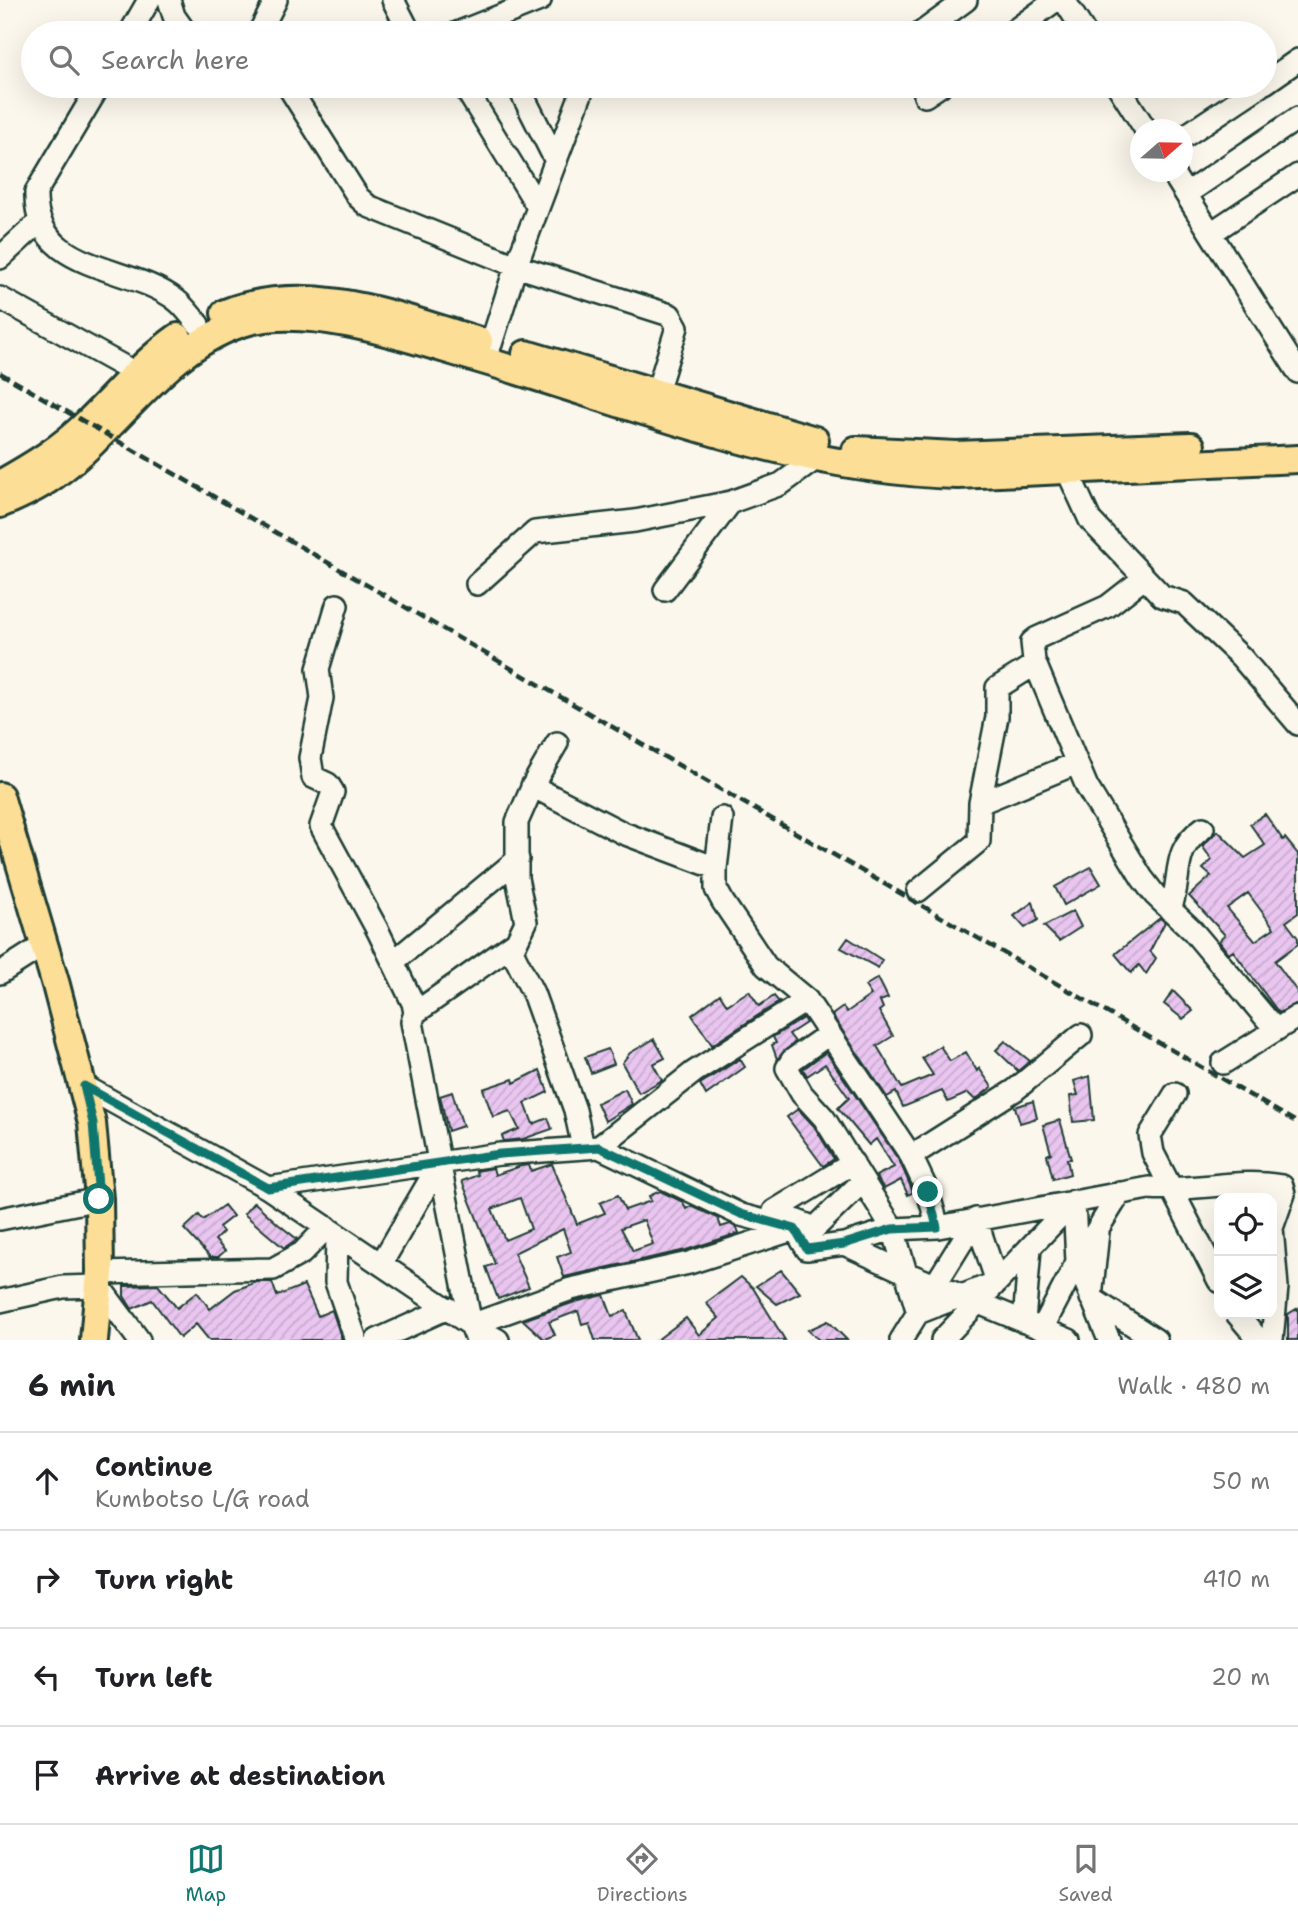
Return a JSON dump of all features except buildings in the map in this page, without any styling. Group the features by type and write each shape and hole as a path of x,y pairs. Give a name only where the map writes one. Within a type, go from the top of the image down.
{"main road":[{"path":"0,504 59,472 144,378 198,324 252,303 301,298 363,306 821,442 857,450 956,456 1298,441"},
{"path":"0,484 47,458 144,378 217,334 251,321 303,318 346,323 568,385 751,443 905,474 958,475 1298,459"},
{"path":"0,796 93,1123 99,1199 99,1280 94,1340"}],"street":[{"path":"137,21 149,0"},
{"path":"169,0 180,21"},
{"path":"265,21 276,0"},
{"path":"393,0 404,21"},
{"path":"500,21 540,0"},
{"path":"937,21 966,0"},
{"path":"1027,21 1056,0"},
{"path":"1064,0 1077,21"},
{"path":"1277,74 1298,60"},
{"path":"92,98 36,192 35,208 40,222 54,241 72,256 175,299 198,324"},
{"path":"296,98 358,197 368,206 516,266 670,315 677,327 657,392"},
{"path":"471,98 538,207"},
{"path":"524,98 556,161"},
{"path":"491,344 516,266 580,98"},
{"path":"1126,98 1139,119"},
{"path":"1193,131 1242,98"},
{"path":"1186,194 1298,118"},
{"path":"1211,233 1298,175"},
{"path":"1178,182 1294,359"},
{"path":"0,258 40,222"},
{"path":"0,298 144,378"},
{"path":"477,584 535,532 635,522 731,502 781,484 817,458"},
{"path":"1067,470 1090,520 1162,596 1184,603 1241,657 1298,724"},
{"path":"665,590 731,502"},
{"path":"1144,578 1108,606 1037,638 1032,649 1034,661 1077,763 1114,833 1155,895 1192,930 1276,1030"},
{"path":"337,605 320,660 322,698 310,769 313,777 328,784 333,792 321,826 393,962 415,1013"},
{"path":"918,891 979,841 980,803 998,717 996,692 1034,661"},
{"path":"557,743 532,786 517,822 517,878 526,922 512,951 537,1006 591,1147 741,1214 795,1229 807,1249 844,1244 892,1229 937,1227 1149,1188 1171,1190 1265,1183 1282,1186 1284,1194 1272,1228 1277,1287 1272,1340"},
{"path":"980,803 1077,763"},
{"path":"532,786 623,833 716,868"},
{"path":"722,818 716,889 766,966 807,1000 911,1156 928,1192 937,1227"},
{"path":"1170,910 1176,894 1180,855 1189,839 1203,828"},
{"path":"393,962 517,859"},
{"path":"474,1332 423,1092 412,1021 415,1013 516,942"},
{"path":"0,973 44,945"},
{"path":"268,1188 440,1163 591,1147 694,1072 807,1000"},
{"path":"1223,1063 1298,1016"},
{"path":"829,1034 792,1060 787,1068 802,1094 824,1118 892,1229 918,1313"},
{"path":"911,1156 1015,1090 1081,1035"},
{"path":"84,1086 268,1188 448,1308 474,1332 498,1340"},
{"path":"1175,1094 1159,1116 1150,1135 1153,1153 1214,1272"},
{"path":"382,1264 440,1163"},
{"path":"1026,1322 1077,1262 1119,1193"},
{"path":"0,1219 99,1199"},
{"path":"918,1313 970,1299 997,1282 1074,1201"},
{"path":"1074,1201 1077,1262 1109,1340"},
{"path":"976,1219 997,1282 1026,1322"},
{"path":"901,1340 976,1219"},
{"path":"1091,1298 1099,1227"},
{"path":"474,1332 571,1289 689,1263 795,1229"},
{"path":"0,1301 99,1280 273,1269 302,1253 332,1231"},
{"path":"332,1231 336,1282 356,1340"},
{"path":"844,1244 1069,1340"},
{"path":"1026,1322 1030,1248"},
{"path":"99,1280 139,1340"},
{"path":"1091,1298 1156,1340"},
{"path":"942,1340 970,1299"},
{"path":"377,1340 448,1308"},
{"path":"1241,1319 1259,1340"}],"railway":[{"path":"0,373 1298,1123"}],"route":[{"path":"99,1199 93,1123 84,1086 268,1188 500,1154 599,1147 634,1166 741,1214 795,1229 807,1249 844,1244 892,1229 937,1227 928,1192"}]}
